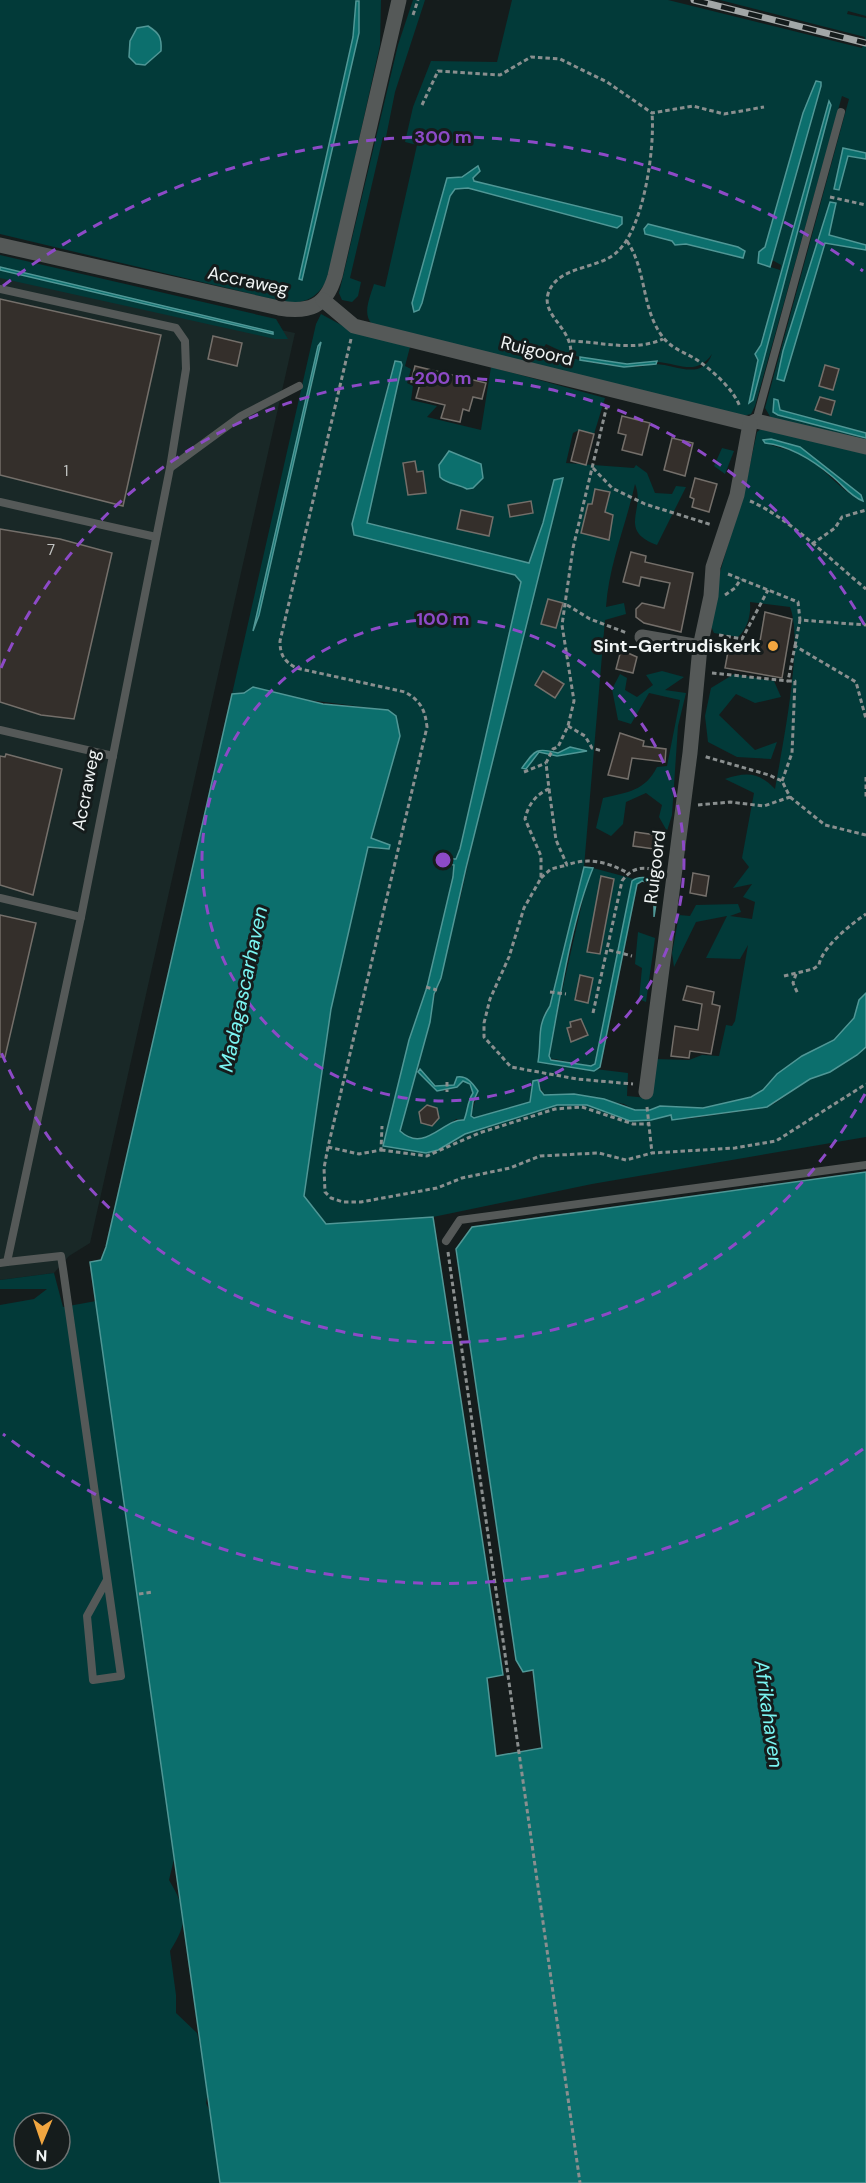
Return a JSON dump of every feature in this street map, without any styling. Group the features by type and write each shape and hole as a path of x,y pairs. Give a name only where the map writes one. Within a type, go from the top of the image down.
{"street":[{"path":"323,300 335,276 399,0"},
{"name":"Accraweg","path":"0,245 279,308 299,311 323,300"},
{"name":"Ruigoord","path":"323,300 354,326 612,390 866,447"},
{"name":"Ruigoord","path":"646,1093 690,753 701,640 711,596 713,567 737,495 750,422"},
{"path":"642,637 701,640"}],"lane":[{"path":"750,422 819,194 841,112"},
{"name":"Accraweg","path":"0,289 176,328 185,341 186,369 170,468 81,917 4,1263"},
{"path":"170,468 241,416 299,386"},
{"path":"0,502 156,537"},
{"path":"0,730 113,756"},
{"path":"0,898 81,917"},
{"path":"446,1241 460,1220 866,1165"},
{"path":"4,1263 61,1256 121,1676 93,1680 87,1616 107,1580"}],"path":[{"path":"422,105 438,71 500,75 531,57 560,59 607,82 652,112 693,106 724,114 764,107"},
{"path":"565,378 570,360 571,341 548,308 548,293 564,274 616,254 627,241 649,172 654,134 652,112"},
{"path":"819,194 866,206"},
{"path":"627,241 641,268 651,318 663,339 681,353 700,362 734,394 750,422"},
{"path":"354,326 280,641 280,653 286,663 296,668 405,692 417,699 425,712 427,727 328,1147 324,1168 325,1192 331,1198 343,1202 360,1202 437,1188 462,1178 510,1168 540,1156 599,1153 626,1160 652,1153 735,1148 776,1141 866,1084"},
{"path":"571,341 606,342 634,347 663,339"},
{"path":"567,865 556,840 546,763 553,749 558,747 568,726 574,701 562,636 573,548 584,493 593,468 612,390"},
{"path":"593,468 612,488 645,504 725,529"},
{"path":"737,495 760,505 812,544 866,590"},
{"path":"812,544 835,528 842,518 866,510"},
{"path":"713,567 798,602 800,620 788,681"},
{"path":"701,640 742,639 768,590"},
{"path":"567,605 590,619 642,637"},
{"path":"800,620 866,625"},
{"path":"795,646 856,682 866,719"},
{"path":"697,671 795,681 792,753 782,781"},
{"path":"568,726 585,736 592,748 602,751"},
{"path":"690,753 743,766 782,781 790,797 825,825 866,835"},
{"path":"524,772 546,763"},
{"path":"866,777 866,797"},
{"path":"541,878 541,856 525,819 534,799 540,792 549,789"},
{"path":"683,804 705,806 730,802 764,806 790,797"},
{"path":"628,873 610,863 581,859 551,869 541,878 524,909 484,1023 484,1037 511,1067 646,1093 652,1153"},
{"path":"593,1013 609,950 622,880 628,873 645,867 674,874"},
{"path":"784,976 819,965 820,955 842,935 847,927 866,914"},
{"path":"609,950 632,956"},
{"path":"796,974 793,982 798,994"},
{"path":"426,987 437,990"},
{"path":"550,992 566,994"},
{"path":"447,1082 447,1092"},
{"path":"328,1147 359,1154 381,1150 427,1156 479,1133 555,1109 582,1107 633,1124 649,1125"},
{"path":"381,1150 382,1126"},
{"path":"446,1241 580,2183"},
{"path":"139,1594 153,1592"}],"shaded area":[{"path":"0,0 381,0 380,45 329,275 318,292 303,301 289,303 0,234"},
{"path":"413,0 425,0 395,92 386,137 383,137 350,278 361,282 358,296 352,302 342,300 339,293 398,45"},
{"path":"512,0 668,0 862,48 865,37 720,0 866,0 866,16 848,11 847,14 866,18 866,443 771,418 765,408 849,99 842,96 751,414 743,416 372,324 369,320 368,305 374,284 385,287 417,145 405,142 413,107 431,61 497,62","holes":["686,244 745,253 743,258","760,253 781,265 780,270 758,263","546,344 575,356 606,363 654,362 688,367 700,365 712,354 702,367 688,370 656,364 636,367 599,364 565,356 544,347"]},
{"path":"0,255 276,319 288,339 275,339 0,278"},
{"path":"0,271 295,333 90,1243 69,1256 54,1273 0,1280"},
{"path":"321,314 356,333 410,347 405,366 411,369 407,383 413,386 411,400 437,406 427,417 481,430 491,367 605,398 594,434 579,430 573,433 566,463 634,468 636,465 647,473 655,493 672,494 676,486 686,487 657,545 638,533 635,526 637,493 635,484 614,560 606,607 624,603 626,614 605,620 584,867 550,1006 545,1012 538,1062 628,1073 627,1096 648,1098 654,1059 689,1060 702,1055 719,1056 726,1025 732,1026 735,1021 748,945 740,959 706,958 727,916 696,922 674,967 672,953 679,915 690,916 696,905 738,904 741,912 730,916 752,919 755,902 743,897 752,884 733,888 749,867 742,858 754,793 725,779 739,775 752,775 763,779 775,789 787,723 795,644 794,623 790,607 750,602 748,621 738,637 714,633 711,626 718,579 746,483 757,432 761,429 866,454 866,993 859,1000 854,1018 834,1040 802,1056 763,1090 751,1097 703,1108 660,1106 650,1110 635,1110 624,1104 574,1094 544,1095 539,1084 533,1082 530,1102 473,1118 471,1116 478,1091 469,1080 461,1076 454,1085 430,1085 445,1091 463,1081 470,1084 473,1093 465,1120 456,1119 436,1133 414,1138 400,1131 461,895 554,480 543,523 529,563 366,522 402,365 402,363 394,362 352,524 354,535 516,575 521,582 460,849 455,860 451,859 450,863 454,864 453,877 427,987 409,1040 384,1146 426,1153 438,1150 465,1134 557,1105 587,1105 622,1119 651,1120 671,1115 687,1119 758,1109 774,1104 810,1079 830,1071 866,1047 866,1137 592,1184 433,1217 326,1224 304,1196 331,1009 368,847 378,849 390,845 371,839 400,736 396,716 387,710 247,692 232,694 316,324","holes":["321,345 259,615 254,631 318,346","763,440 800,447 863,501 848,493 803,455 771,445"]},
{"path":"722,448 734,451 725,474 714,466"},
{"path":"662,671 684,677 665,690 686,693 678,726 672,815 667,831 659,817 662,805 646,793 626,802 623,824 611,836 596,828 603,798 641,786 657,767 667,766 680,700 649,693 631,724 618,720 612,689 620,674 627,678 625,690 637,697 653,685 646,675"},
{"path":"734,674 774,681 781,697 755,703 736,694 719,715 755,750 777,742 771,759 737,757 708,742 705,716 711,688"},
{"path":"593,868 634,879 595,1064 591,1066 549,1058 585,890"},
{"path":"638,932 655,938 646,1002 639,999 642,968 635,964"},
{"path":"54,1273 63,1307 96,1301 174,1859 169,1880 179,1900 183,1916 183,1924 170,1951 176,2013 197,2033 209,2086 206,2103 216,2125 222,2183 0,2183 0,1305 34,1299 47,1289 0,1289 0,1280"}],"water":[{"path":"356,1 359,1 359,33 302,280 299,279 353,37"},
{"path":"148,26 159,36 161,51 145,65 136,64 129,57 130,41 137,28"},
{"path":"816,81 821,82 821,86 770,267 758,263 759,252 765,247 803,113"},
{"path":"829,101 831,105 753,400 749,403 758,360 755,354 761,345"},
{"path":"843,148 866,153 866,159 848,156 839,190 834,189"},
{"path":"478,166 480,171 473,178 474,181 622,217 622,224 617,228 468,188 455,189 450,196 422,303 419,310 414,312 412,303 447,178 462,177"},
{"path":"830,202 836,203 829,235 866,245 866,250 825,243 784,381 777,379 783,351"},
{"path":"648,224 738,247 745,251 743,258 686,244 675,245 672,241 645,234 644,229"},
{"path":"0,267 273,332 273,334 0,270"},
{"path":"321,342 259,615 253,631 318,346"},
{"path":"580,357 627,364 657,361 656,364 624,367 580,360"},
{"path":"395,361 401,362 402,365 367,523 529,563 543,523 554,480 563,478 441,978 434,994 430,1022 400,1131 409,1137 418,1139 449,1124 464,1120 473,1093 470,1084 463,1081 457,1087 437,1091 418,1072 420,1069 435,1086 454,1085 457,1077 464,1077 469,1081 478,1091 473,1102 471,1116 474,1118 530,1102 533,1081 538,1080 540,1090 544,1095 574,1094 604,1099 635,1110 650,1110 660,1106 703,1108 751,1097 763,1090 777,1074 802,1056 834,1040 854,1018 859,1000 866,993 866,1047 857,1055 830,1072 810,1079 767,1107 672,1120 671,1115 651,1120 630,1121 587,1105 557,1105 465,1134 438,1150 426,1153 383,1146 409,1040 427,987 453,877 454,865 450,864 451,859 456,859 460,849 521,582 515,575 354,535 352,524"},
{"path":"774,399 778,400 780,410 866,433 866,438 778,415 773,412"},
{"path":"771,439 800,447 861,495 863,501 851,494 810,460 784,447 765,443 763,440"},
{"path":"449,451 481,464 483,478 473,488 467,489 440,477 439,465"},
{"path":"253,687 323,704 388,710 396,716 400,736 371,838 390,845 389,849 368,847 331,1009 304,1196 326,1224 433,1217 503,1675 487,1678 496,1756 542,1748 533,1670 523,1672 516,1660 456,1249 472,1227 866,1172 866,2183 220,2183 90,1262 101,1260 106,1247 232,694 244,693"},
{"path":"570,747 587,751 557,756 539,752 526,769 522,768 533,754 540,750 558,753"},
{"path":"584,867 593,868 578,912 567,960 549,1056 551,1060 591,1066 595,1064 632,881 647,878 657,880 659,884 654,917 654,884 642,881 637,884 600,1067 594,1071 538,1062 541,1027 550,1006"}],"building":[{"path":"0,299 161,335 123,506 0,475"},
{"path":"213,336 242,343 237,366 208,359"},
{"path":"825,365 839,369 833,390 819,386"},
{"path":"415,366 486,383 482,399 473,397 469,411 463,409 460,422 441,418 445,405 416,398 420,384 411,382"},
{"path":"820,397 835,401 831,415 815,410"},
{"path":"622,416 650,423 642,455 622,450 626,435 618,433"},
{"path":"579,430 594,434 586,465 571,461"},
{"path":"672,438 693,443 685,476 664,470"},
{"path":"415,461 417,472 423,471 426,493 408,495 403,463"},
{"path":"695,478 717,484 709,512 692,507 694,499 690,497"},
{"path":"595,489 610,492 605,512 613,515 609,540 581,533 588,504 592,504"},
{"path":"531,501 533,513 510,517 508,505"},
{"path":"461,510 493,517 489,536 457,529"},
{"path":"0,529 60,539 112,553 74,719 41,715 0,702"},
{"path":"631,552 646,556 645,562 693,573 681,632 644,623 636,617 636,609 642,603 664,608 670,583 641,577 639,586 623,582"},
{"path":"548,599 563,603 556,628 541,624"},
{"name":"Sint-Gertrudiskerk","path":"765,612 792,619 782,678 725,668 729,646 758,653"},
{"path":"621,650 637,657 633,673 616,669"},
{"path":"543,671 564,684 555,698 535,685"},
{"path":"620,733 644,741 643,746 666,749 665,762 632,758 628,779 608,775"},
{"path":"6,754 62,769 33,895 0,885 0,756 5,757"},
{"path":"635,832 656,835 654,849 633,846"},
{"path":"693,873 709,876 706,896 690,893"},
{"path":"601,876 614,879 600,954 587,952"},
{"path":"0,915 36,923 5,1057 0,1057"},
{"path":"580,975 593,978 588,1003 575,1000"},
{"path":"687,986 714,992 712,1004 720,1006 711,1054 690,1051 689,1058 671,1056 675,1026 698,1030 702,1004 683,1000"},
{"path":"581,1019 588,1035 571,1042 567,1028 571,1027 570,1022"},
{"path":"427,1105 437,1108 439,1118 432,1126 421,1123 419,1112"}],"railway":[{"path":"694,0 866,43"}],"place":[{"name":"Sint-Gertrudiskerk","path":"773,646"}],"water label":[{"name":"Madagascarhaven","path":"243,989"},
{"name":"Afrikahaven","path":"769,1714"}]}
